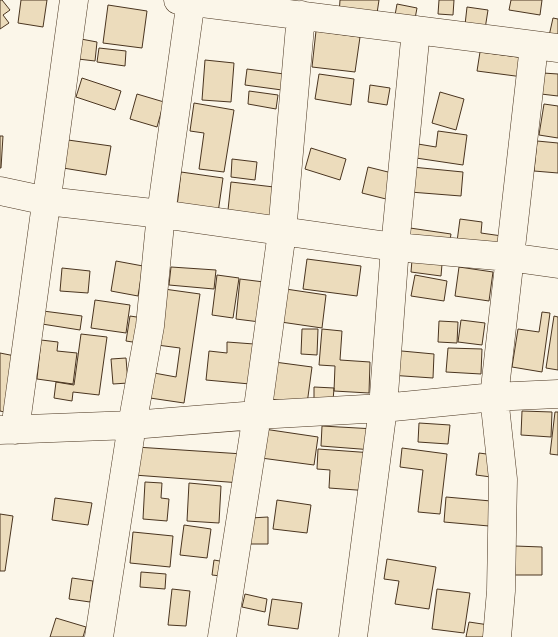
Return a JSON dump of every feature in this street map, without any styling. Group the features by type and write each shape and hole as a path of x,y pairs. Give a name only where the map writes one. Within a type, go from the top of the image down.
{"street":[{"path":"74,0 47,201 8,430 132,425 558,394"},
{"path":"100,637 132,425 150,326 186,1 546,47 509,257 494,398 503,479 501,591 497,637"},
{"path":"222,637 257,415 282,232 301,15"},
{"path":"353,637 383,408 395,247 416,30"},
{"path":"0,191 47,201 161,214 395,247 509,257 558,264"}],"building":[{"path":"0,0 10,10 3,15 9,23 0,29"},
{"path":"21,0 47,0 43,27 18,23"},
{"path":"340,0 379,0 376,20 339,15"},
{"path":"439,0 454,0 453,15 438,14"},
{"path":"511,0 542,0 540,15 509,10"},
{"path":"397,4 417,8 414,24 394,21"},
{"path":"108,5 147,11 142,48 103,43"},
{"path":"467,7 488,10 485,29 465,25"},
{"path":"553,18 558,19 558,38 549,36"},
{"path":"316,31 360,37 355,72 312,67"},
{"path":"81,39 97,42 95,61 78,59"},
{"path":"99,48 126,51 125,66 97,62"},
{"path":"480,52 525,58 523,77 477,71"},
{"path":"205,60 234,63 231,102 202,100"},
{"path":"247,69 284,74 282,90 245,85"},
{"path":"543,73 558,74 558,96 541,94"},
{"path":"319,74 354,79 351,105 315,99"},
{"path":"82,78 121,91 115,110 76,97"},
{"path":"370,85 390,88 387,105 368,102"},
{"path":"249,91 278,95 276,109 248,104"},
{"path":"440,92 464,99 456,130 432,123"},
{"path":"137,94 164,102 157,127 130,119"},
{"path":"194,103 234,110 224,172 199,169 204,133 190,131"},
{"path":"544,104 558,106 558,138 539,135"},
{"path":"438,131 467,135 463,165 416,158 418,144 436,147"},
{"path":"0,136 3,136 1,168 0,168"},
{"path":"68,140 111,146 106,175 63,168"},
{"path":"537,141 558,143 558,173 534,171"},
{"path":"311,148 346,159 340,180 305,169"},
{"path":"232,159 257,162 255,180 231,177"},
{"path":"368,167 396,174 390,200 362,193"},
{"path":"412,167 463,172 461,196 410,192"},
{"path":"181,172 223,178 218,213 177,207"},
{"path":"231,182 274,187 270,216 228,210"},
{"path":"460,219 482,222 481,233 502,236 499,255 456,249"},
{"path":"410,228 451,234 449,246 407,240"},
{"path":"307,259 361,266 357,296 303,289"},
{"path":"412,260 442,264 441,276 411,272"},
{"path":"116,261 143,266 138,296 111,291"},
{"path":"171,267 216,270 214,289 169,285"},
{"path":"459,267 493,272 489,301 455,296"},
{"path":"62,268 90,271 88,293 60,291"},
{"path":"217,275 239,278 233,318 212,315"},
{"path":"415,275 447,281 444,301 411,296"},
{"path":"240,279 272,283 268,323 236,319"},
{"path":"279,288 326,295 322,328 274,321"},
{"path":"164,289 200,294 184,403 150,398 154,373 176,377 180,348 157,345"},
{"path":"95,300 130,305 126,333 91,328"},
{"path":"43,311 82,316 80,330 42,324"},
{"path":"542,312 550,313 542,372 512,367 518,329 539,332"},
{"path":"130,316 143,318 139,343 126,341"},
{"path":"554,316 558,317 558,370 546,368"},
{"path":"461,320 485,323 482,345 458,342"},
{"path":"439,321 458,322 457,343 438,342"},
{"path":"302,329 318,329 317,355 301,354"},
{"path":"322,329 342,331 340,360 370,362 369,393 334,391 335,366 319,365"},
{"path":"81,334 107,337 99,395 73,392 72,401 54,398 56,382 74,385"},
{"path":"41,340 58,342 57,351 77,353 73,384 37,379"},
{"path":"227,342 254,344 250,384 206,380 209,351 227,353"},
{"path":"448,348 482,349 481,374 446,372"},
{"path":"391,350 434,354 433,378 389,375"},
{"path":"0,353 20,357 9,413 0,411"},
{"path":"126,358 128,383 113,384 111,359"},
{"path":"267,361 312,367 307,404 262,398"},
{"path":"314,387 334,388 333,401 314,400"},
{"path":"522,411 552,412 551,437 521,435"},
{"path":"555,412 558,412 558,455 550,454"},
{"path":"419,423 450,425 448,444 418,442"},
{"path":"322,426 375,429 373,450 321,446"},
{"path":"264,429 318,437 314,465 261,458"},
{"path":"136,447 243,454 241,483 134,475"},
{"path":"402,448 447,454 440,514 418,512 423,470 400,467"},
{"path":"318,449 373,453 370,491 329,488 330,470 317,469"},
{"path":"479,453 494,455 491,477 476,475"},
{"path":"145,482 162,483 161,498 169,499 167,521 143,519"},
{"path":"189,483 221,486 219,523 187,521"},
{"path":"446,497 491,501 489,526 444,522"},
{"path":"55,498 92,503 88,525 52,520"},
{"path":"277,500 311,505 307,533 273,529"},
{"path":"0,514 13,516 5,571 0,571"},
{"path":"268,517 268,544 250,544 250,518"},
{"path":"184,525 211,529 207,558 180,555"},
{"path":"133,532 173,536 170,567 130,563"},
{"path":"515,546 542,547 542,575 515,575"},
{"path":"387,559 436,567 429,609 395,604 399,581 384,579"},
{"path":"214,560 231,563 230,577 212,575"},
{"path":"141,572 166,574 165,589 140,587"},
{"path":"72,578 93,581 90,602 69,599"},
{"path":"172,589 190,591 186,626 168,625"},
{"path":"437,589 470,593 464,633 432,629"},
{"path":"245,594 267,599 265,612 242,607"},
{"path":"272,599 302,603 298,629 268,625"},
{"path":"56,618 86,627 83,637 50,637"},
{"path":"469,622 489,625 488,637 466,637"}]}
